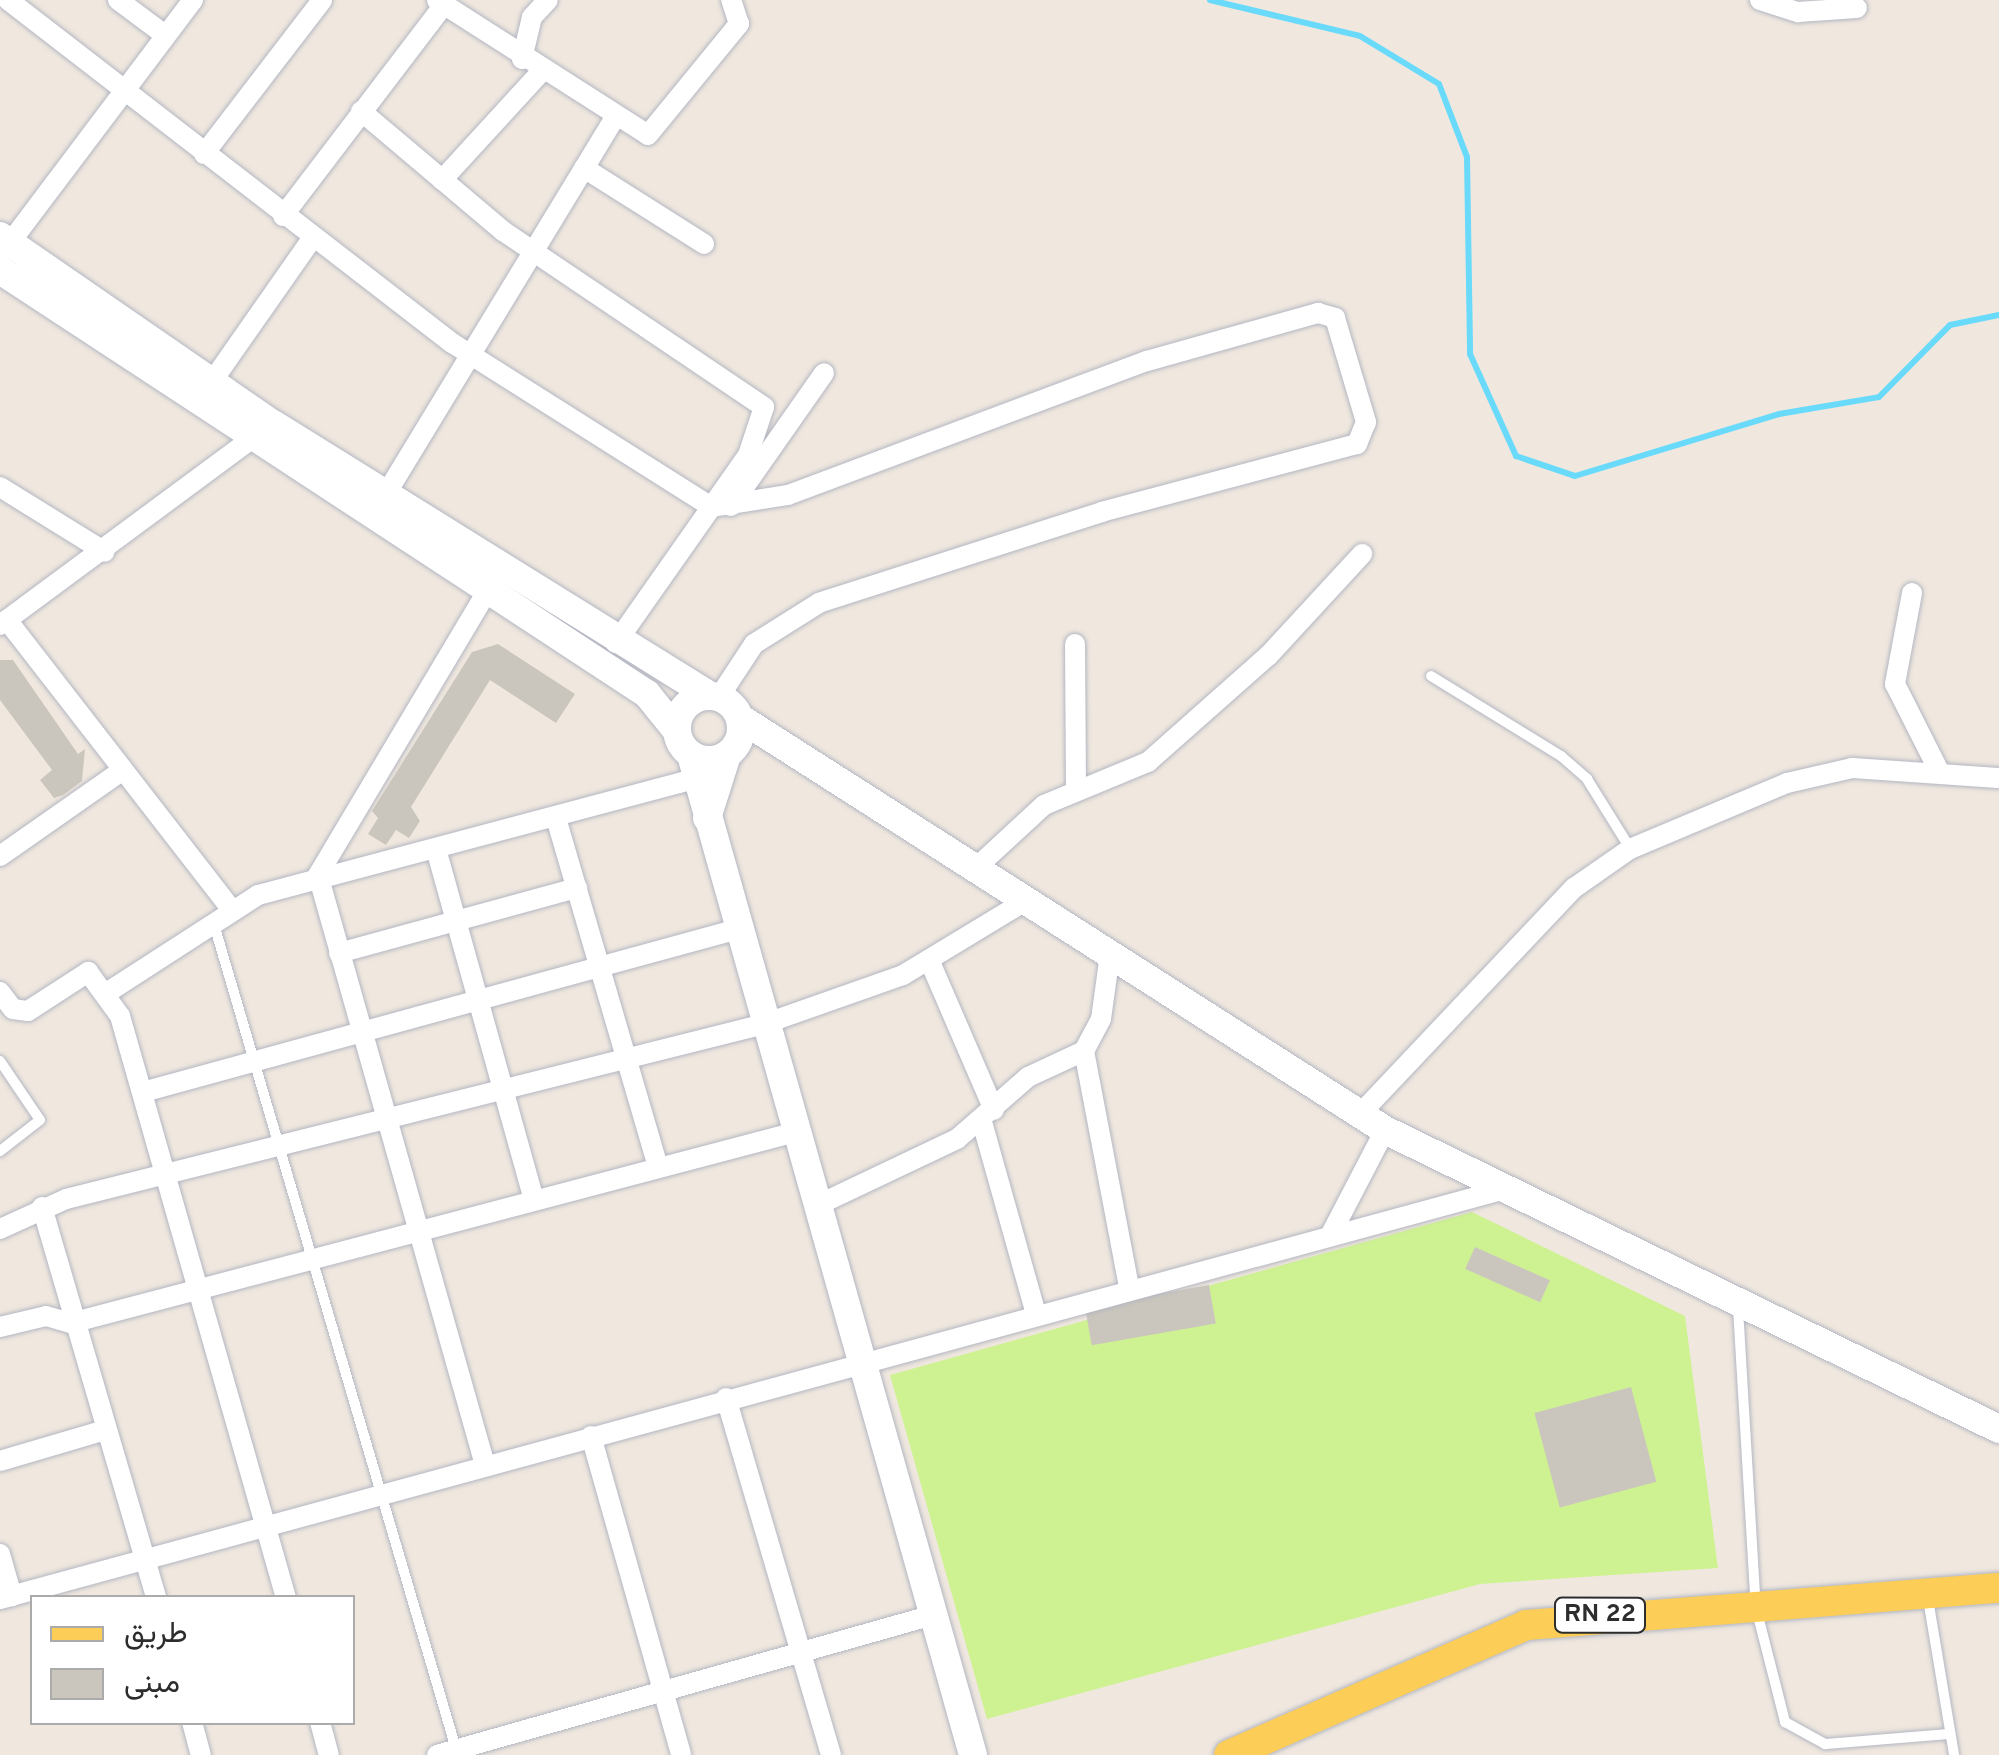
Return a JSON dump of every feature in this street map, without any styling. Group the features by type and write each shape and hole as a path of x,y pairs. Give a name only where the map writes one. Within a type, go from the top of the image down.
{"main road":[{"path":"3,245 212,384 262,431 386,494 616,643 714,696 740,718 978,866 1385,1130 1498,1191 1738,1308 1999,1429"},
{"path":"0,270 262,431 488,592 647,694 676,730 693,767 973,1755"},
{"path":"676,730 682,710 714,696"},
{"path":"707,818 740,718"},
{"path":"693,767 730,751 780,740"},
{"name":"RN 22","path":"1229,1755 1526,1625 1999,1588"}],"street":[{"path":"8,0 311,240 471,356 721,506 788,496 1086,382 1326,311 1366,422 1362,440 1347,448 1102,512 819,604 754,644 714,696"},
{"path":"118,0 165,35"},
{"path":"3,245 194,0"},
{"path":"204,154 322,0"},
{"path":"522,59 532,17 548,0"},
{"path":"283,216 440,2 638,135 658,132 739,24 731,0"},
{"path":"1760,0 1798,12 1858,8"},
{"path":"442,180 542,72"},
{"path":"361,111 532,251 759,398 762,431 721,506"},
{"path":"386,494 614,119"},
{"path":"584,168 704,244"},
{"path":"212,384 311,240"},
{"path":"616,643 824,374"},
{"path":"221,913 123,770 4,623 105,552 262,431"},
{"path":"0,486 105,552"},
{"path":"978,866 1021,819 1162,750 1268,656 1362,554"},
{"path":"485,1466 318,875 488,592"},
{"path":"1912,593 1895,684 1940,773"},
{"path":"1074,644 1076,791"},
{"path":"108,992 221,913 318,875 556,818 693,767"},
{"path":"1360,1114 1574,888 1630,849 1804,780 1852,768 1999,778"},
{"path":"0,856 123,770"},
{"path":"556,818 658,1166"},
{"path":"436,848 533,1197"},
{"path":"338,952 577,888"},
{"path":"0,1228 42,1207 764,1024 930,962 1027,900"},
{"path":"143,1092 365,1035 738,929"},
{"path":"818,1204 988,1116 1028,1078 1084,1051 1101,1019 1110,954"},
{"path":"930,962 988,1116 1035,1310"},
{"path":"0,992 13,1010 28,1010 88,972 108,992 170,1175 285,1595"},
{"path":"1084,1051 1129,1286"},
{"path":"1332,1232 1385,1130"},
{"path":"0,1327 46,1316 71,1323 201,1282 796,1132"},
{"path":"0,1554 6,1597 1035,1310 1498,1191"},
{"path":"42,1207 71,1323 155,1595"},
{"path":"726,1398 831,1755"},
{"path":"0,1461 105,1430"},
{"path":"591,1436 682,1755"},
{"path":"447,1752 665,1696 933,1615"},
{"path":"193,1725 201,1755"},
{"path":"321,1725 329,1755"}],"lane":[{"path":"1431,676 1561,756 1587,780 1630,849"},
{"path":"221,913 259,1063 382,1490 447,1752"},
{"path":"0,1061 40,1116 0,1151"},
{"path":"1738,1308 1756,1608 1795,1735 1825,1744 1950,1734"},
{"path":"1926,1593 1954,1755"}],"green space":[{"path":"1472,1212 1685,1316 1718,1568 1480,1584 987,1719 890,1375"}],"building":[{"path":"498,644 575,694 556,723 490,680 411,807 420,821 409,838 396,830 386,845 368,834 378,818 372,811 472,652"},
{"path":"0,660 13,660 78,754 85,749 82,781 63,795 54,798 40,780 52,770 0,700"},
{"path":"1475,1247 1550,1280 1540,1302 1465,1269"},
{"path":"1209,1285 1216,1323 1092,1345 1085,1307"},
{"path":"1631,1387 1656,1482 1560,1508 1534,1413"}],"waterway":[{"path":"1210,0 1360,36 1439,84 1467,157 1470,354 1516,456 1575,476 1779,414 1879,397 1950,325 1999,315"}]}
